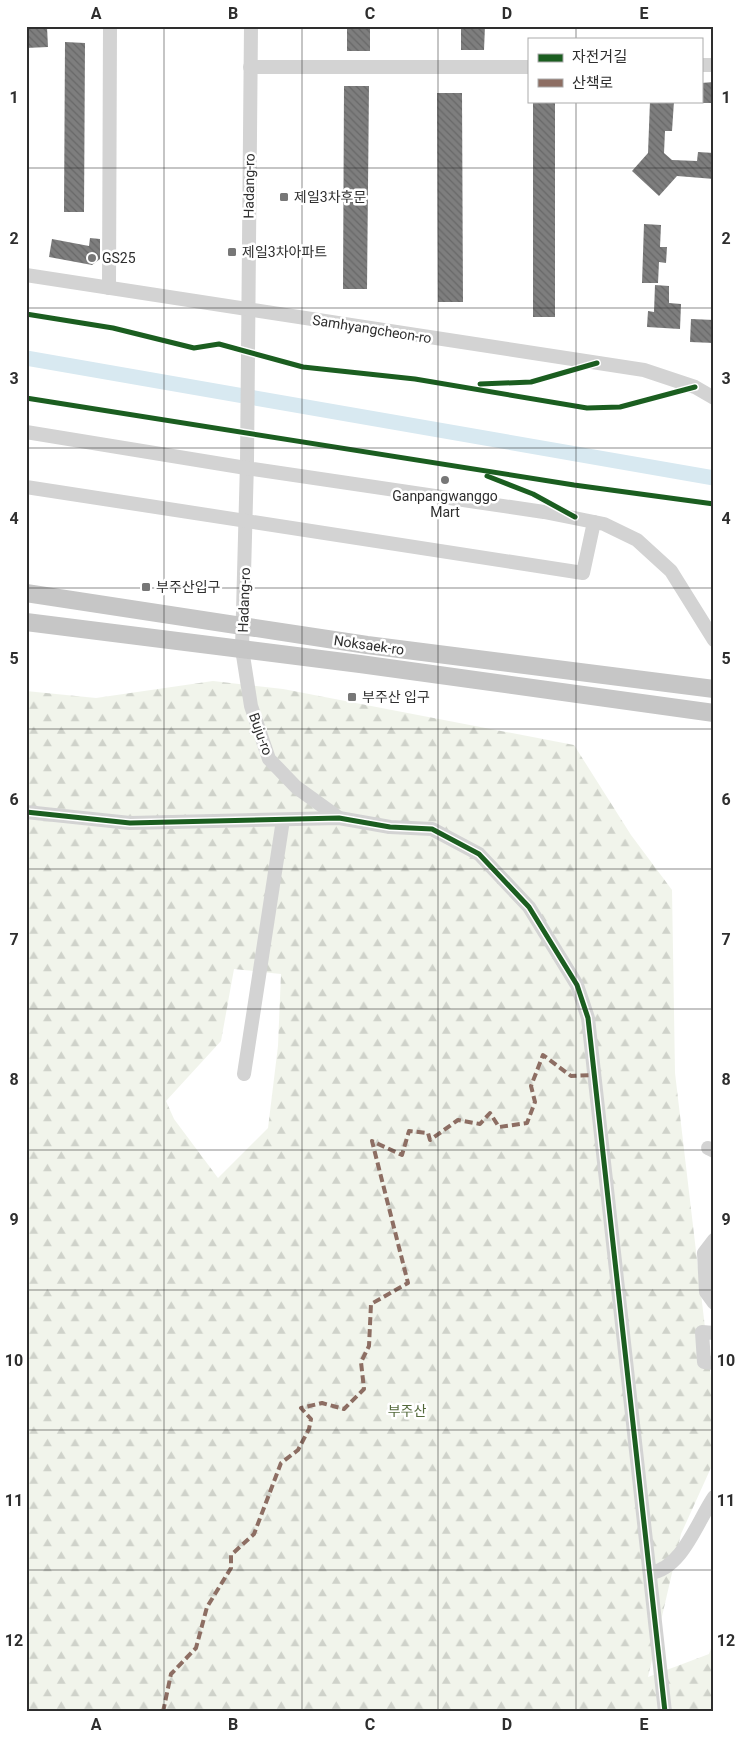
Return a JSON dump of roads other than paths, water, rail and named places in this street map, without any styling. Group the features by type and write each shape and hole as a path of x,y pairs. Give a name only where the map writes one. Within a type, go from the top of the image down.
{"main road":[{"name":"Noksaek-ro","path":"26,593 367,645 714,689"},
{"name":"Noksaek-ro","path":"26,622 242,649 714,713"}],"street":[{"path":"109,288 110,26"},
{"name":"Hadang-ro","path":"242,649 247,465 251,26"},
{"path":"250,68 528,66"},
{"name":"Samhyangcheon-ro","path":"26,275 644,370 687,384 714,398"},
{"path":"26,432 247,465 594,522 637,540 671,571 714,640"},
{"path":"26,487 583,573 594,522"},
{"name":"Buju-ro","path":"242,649 251,706 269,759 296,787 339,818"},
{"path":"26,812 130,824 339,818 390,827 432,829 479,854 529,907 577,985 588,1018 665,1712"},
{"path":"244,1074 283,820"},
{"path":"714,1240 704,1253 706,1292 714,1303"},
{"path":"714,1332 702,1332 704,1362 714,1363"},
{"path":"650,1573 660,1572 670,1565 682,1551 714,1498"}],"waterway":[{"path":"26,358 714,478"}],"place":[{"name":"제일3차후문","path":"284,197"},
{"name":"제일3차아파트","path":"232,252"},
{"name":"GS25","path":"92,258"},
{"name":"Ganpangwanggo Mart","path":"445,480"},
{"name":"부주산입구","path":"146,587"},
{"name":"부주산 입구","path":"352,697"}],"park label":[{"name":"부주산","path":"407,1411"}]}
